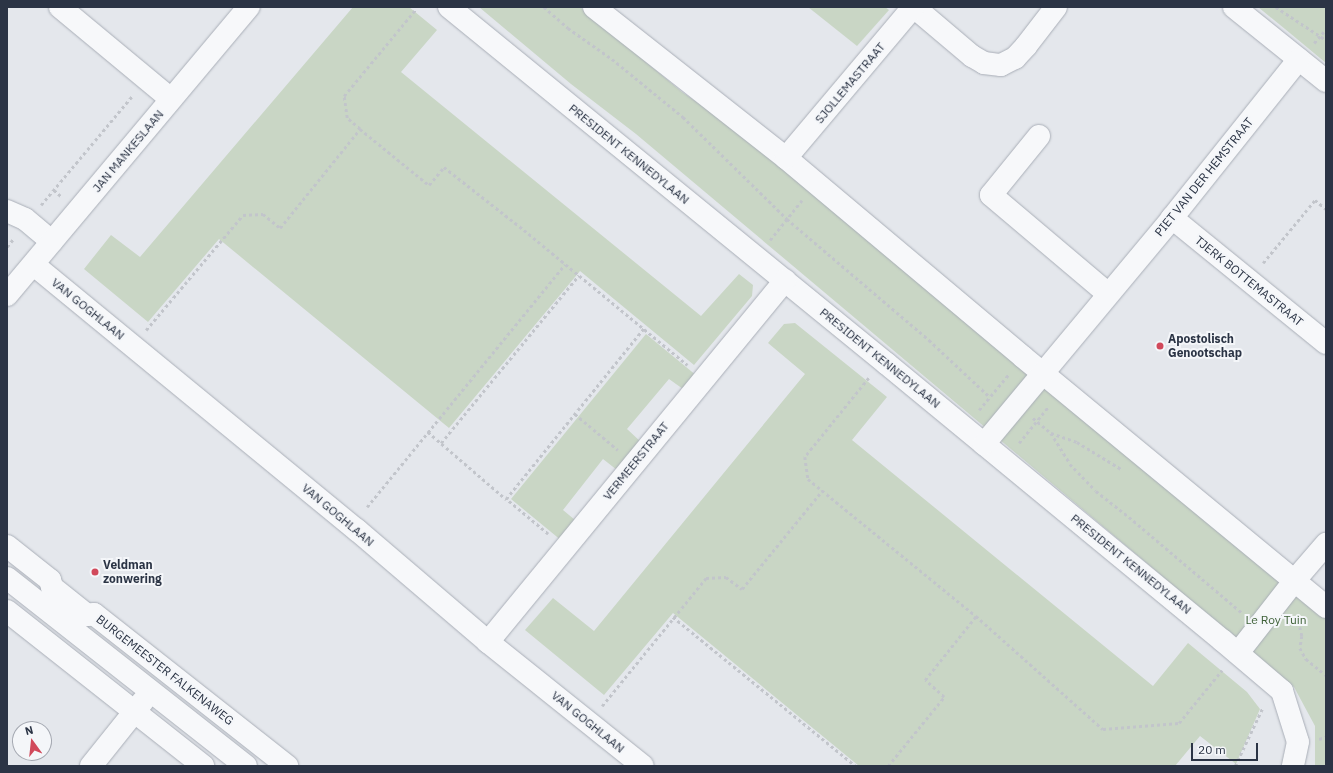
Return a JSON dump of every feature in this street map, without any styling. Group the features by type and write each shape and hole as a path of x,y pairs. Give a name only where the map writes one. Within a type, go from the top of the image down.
{"street":[{"path":"60,7 171,99"},
{"name":"JAN MANKESLAAN","path":"7,295 34,265 249,7"},
{"name":"PRESIDENT KENNEDYLAAN","path":"449,7 1005,461 1231,660 1282,691 1298,742 1293,766"},
{"path":"594,7 786,158 1042,373 1326,607"},
{"path":"913,7 972,56 984,63 1001,65 1015,58 1056,7"},
{"name":"SJOLLEMASTRAAT","path":"786,158 913,7"},
{"path":"1234,7 1326,81"},
{"name":"PIET VAN DER HEMSTRAAT","path":"984,444 1172,218 1299,59"},
{"path":"1039,136 991,195 1108,294"},
{"path":"7,211 28,221 52,242"},
{"name":"TJERK BOTTEMASTRAAT","path":"1172,218 1326,343"},
{"name":"VAN GOGHLAAN","path":"34,265 488,642 643,766"},
{"name":"VERMEERSTRAAT","path":"488,642 785,280"},
{"path":"1231,660 1326,544"},
{"name":"BURGEMEESTER FALKENAWEG","path":"7,546 50,580 62,608 150,691 246,766"},
{"name":"BURGEMEESTER FALKENAWEG","path":"7,578 62,608 88,615 94,614 287,766"},
{"path":"7,611 203,766"},
{"path":"92,766 165,671"}],"path":[{"path":"544,7 568,28 612,59 683,118 787,219 929,340 990,397 997,388 1051,433 1070,464 1096,492 1129,517 1244,615"},
{"path":"1276,7 1326,40"},
{"path":"416,9 344,96 346,118 429,185 444,168 524,230 704,378"},
{"path":"7,247 146,78"},
{"path":"133,346 244,214 263,214 280,228 360,130"},
{"path":"756,257 816,184"},
{"path":"1249,280 1315,200 1326,209"},
{"path":"367,507 565,264"},
{"path":"441,443 579,275"},
{"path":"506,498 644,328"},
{"path":"869,378 805,457 808,479 976,616 1103,729 1179,724 1231,660"},
{"path":"1005,461 1062,389"},
{"path":"575,414 634,463"},
{"path":"428,432 551,536"},
{"path":"1051,433 1077,442 1127,473"},
{"path":"590,723 673,617 706,578 726,577 742,589 822,491"},
{"path":"1275,606 1300,627 1302,636 1300,648 1306,659 1326,675"},
{"path":"888,766 944,697 925,680 976,616"},
{"path":"673,617 856,766"},
{"path":"1235,766 1263,706"}],"green space":[{"path":"353,7 409,7 437,30 401,72 701,316 739,274 753,285 752,296 694,365 580,271 449,428 219,239 148,322 84,269 111,235 140,257"},
{"name":"Le Roy Tuin","path":"479,7 580,7 682,92 759,144 1326,609 1326,766 1315,766 1315,726 1294,687 636,134 571,84"},
{"path":"808,7 885,7 889,10 857,46"},
{"path":"1258,7 1326,7 1326,63 1285,29"},
{"path":"795,323 887,397 852,440 1153,686 1188,643 1247,692 1260,709 1236,764 1200,736 1175,766 859,766 673,613 604,695 525,630 553,598 594,631 805,374 768,343 784,324"},
{"path":"646,334 697,376 683,389 669,379 627,429 641,442 617,470 603,459 563,510 575,520 562,541 511,499"}],"place":[{"name":"Apostolisch Genootschap","path":"1160,346"},
{"name":"Veldman zonwering","path":"95,572"}]}
